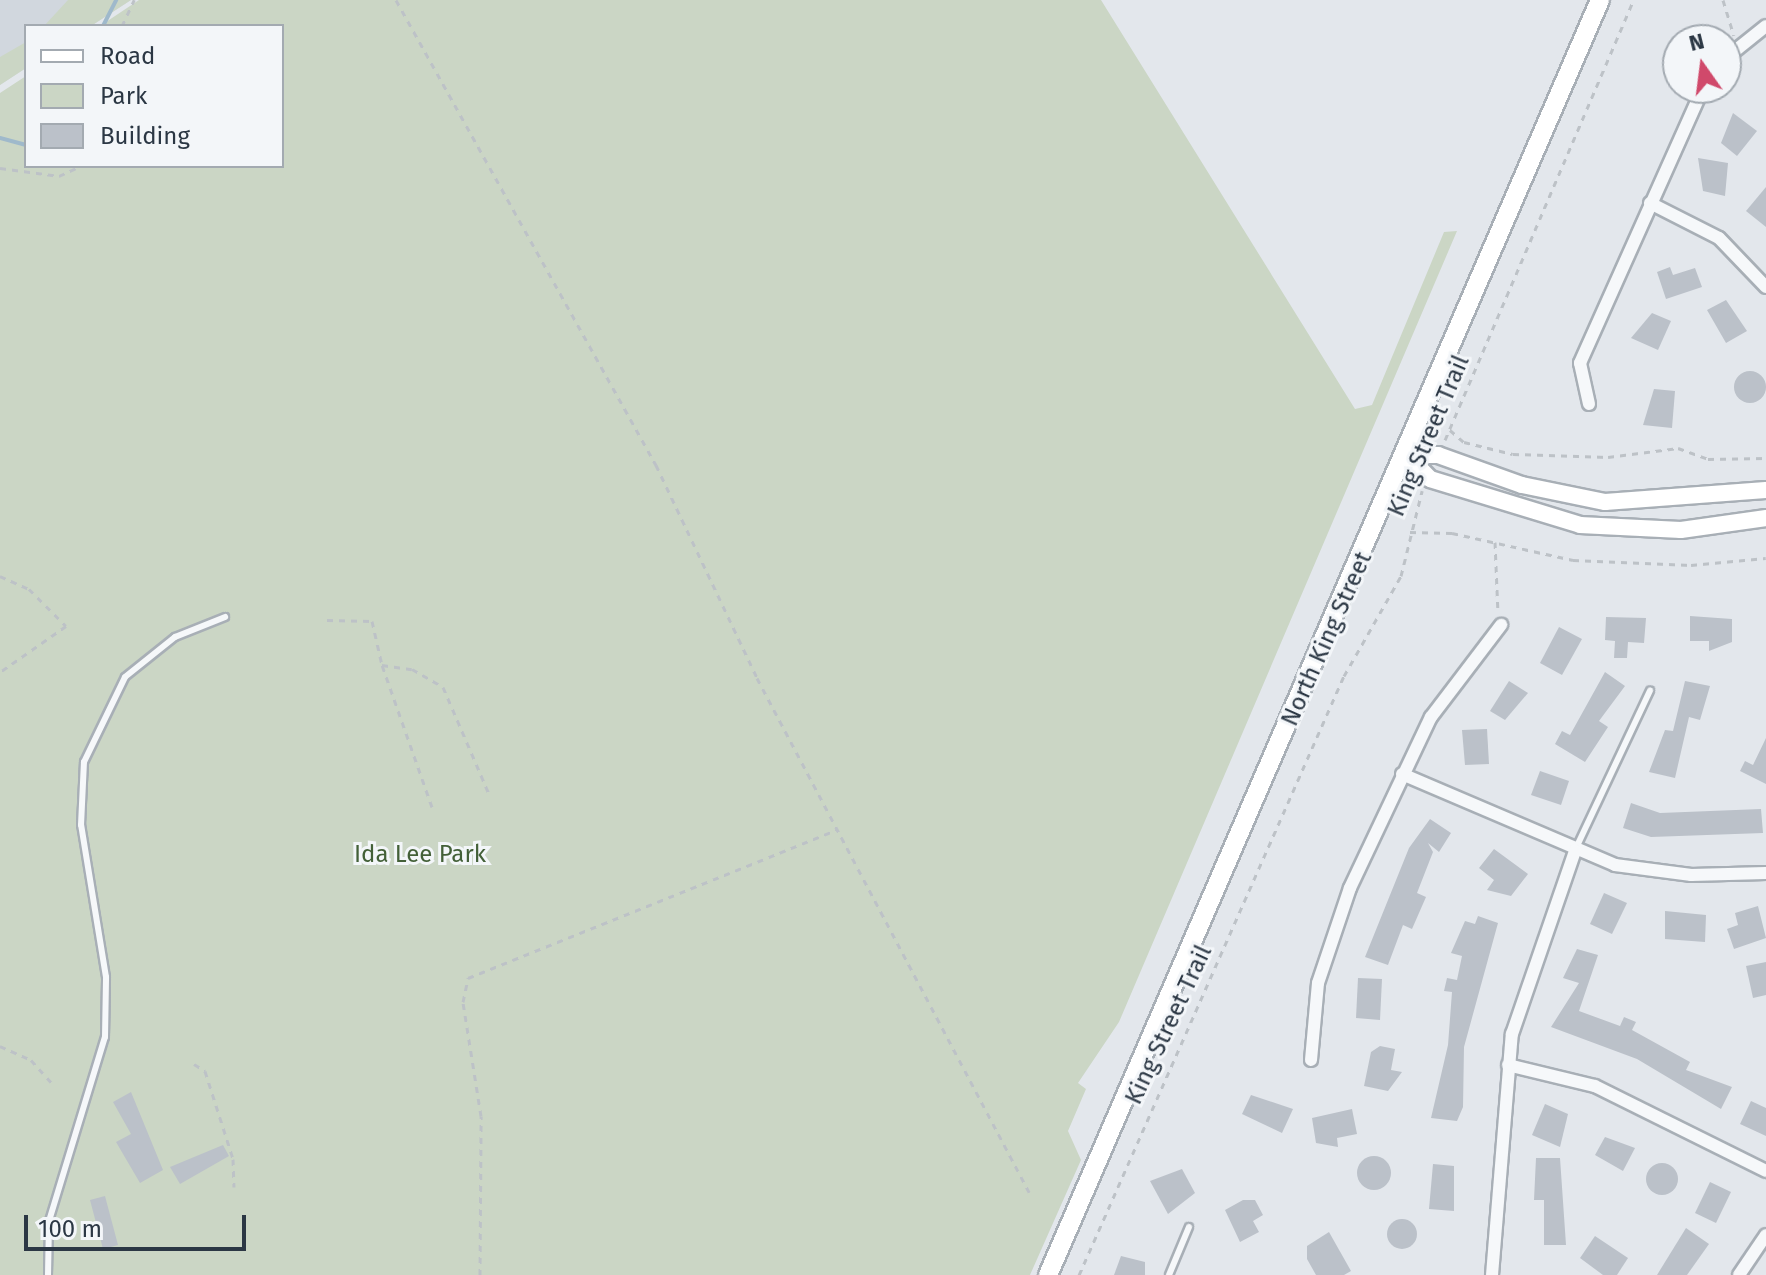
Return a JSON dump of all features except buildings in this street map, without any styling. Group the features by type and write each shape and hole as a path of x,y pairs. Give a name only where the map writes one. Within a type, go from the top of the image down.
{"main road":[{"name":"North King Street","path":"1048,1275 1407,455 1600,0"},
{"path":"1407,455 1438,455 1522,485 1605,502 1700,500 1766,490"},
{"path":"1407,455 1428,478 1580,525 1681,530 1766,518"}],"street":[{"path":"1742,44 1766,26"},
{"path":"1589,404 1580,363 1696,104"},
{"path":"1650,203 1719,238 1766,287"},
{"path":"1311,1060 1331,937 1402,774 1444,696 1501,625"},
{"path":"1402,774 1575,851 1654,872 1766,873"},
{"path":"1492,1275 1508,1065 1528,974 1575,851"},
{"path":"1508,1065 1595,1086 1766,1171"},
{"path":"1739,1275 1766,1235"}],"lane":[{"path":"48,1275 49,1221 105,1037 106,977 81,825 84,762 125,677 175,637 225,617"},
{"path":"1575,851 1650,691"},
{"path":"1169,1275 1189,1227"}],"path":[{"path":"123,24 134,0"},
{"path":"396,0 656,465 836,830 1029,1192"},
{"name":"King Street Trail","path":"1438,455 1634,0"},
{"path":"1723,0 1731,24"},
{"path":"0,168 59,176 76,168"},
{"path":"1450,430 1464,442 1513,454 1608,457 1678,448 1708,459 1766,458"},
{"name":"King Street Trail","path":"1079,1275 1344,676 1401,576 1408,532 1428,478"},
{"path":"1408,532 1495,542 1573,560 1691,565 1766,558"},
{"path":"1495,542 1491,589 1501,625"},
{"path":"0,576 29,589 66,626 0,672"},
{"path":"327,620 372,621 382,665 432,807"},
{"path":"382,665 420,672 443,687 489,794"},
{"path":"480,1275 481,1116 463,1002 468,978 836,830"},
{"path":"0,1046 31,1060 52,1083"},
{"path":"194,1064 205,1071 233,1159 234,1187"}],"shaded area":[{"path":"0,0 131,0 94,24 24,24 24,69 0,85"}],"green space":[{"path":"68,0 131,0 94,24 46,24"},
{"name":"Ida Lee Park","path":"139,0 1101,0 1355,409 1372,405 1444,232 1457,231 1119,1022 1078,1083 1086,1089 1068,1131 1081,1160 1030,1275 0,1275 0,93 24,77 24,168 284,168 284,24 103,24"},
{"path":"24,43 24,69 0,85 0,57"}],"waterway":[{"path":"104,24 116,0"},
{"path":"0,138 24,144"}]}
